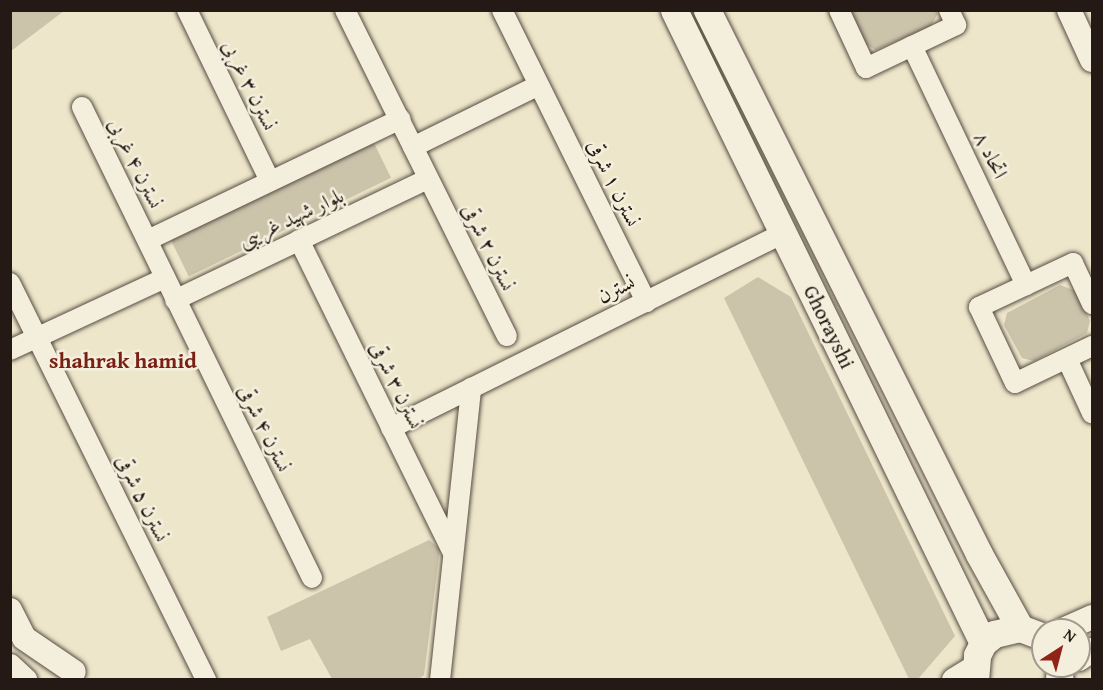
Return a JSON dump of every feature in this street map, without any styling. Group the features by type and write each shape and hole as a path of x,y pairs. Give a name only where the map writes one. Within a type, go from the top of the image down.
{"main road":[{"name":"Ghorayshi","path":"674,10 983,643"},
{"name":"Ghorayshi","path":"707,10 979,554 1031,632"},
{"path":"968,676 983,643 1000,632 1031,632"}],"street":[{"name":"نسترن ۳ غربی","path":"187,10 270,181"},
{"name":"نسترن ۲ شرقی","path":"345,10 507,336"},
{"name":"نسترن ۱ شرقی","path":"502,10 646,302"},
{"path":"839,10 866,68 956,25 950,10"},
{"path":"1069,10 1092,60"},
{"name":"اتحاد ۸","path":"912,46 1026,285"},
{"path":"413,147 538,85"},
{"name":"نسترن ۴ غربی","path":"82,107 165,278"},
{"name":"بلوار شهید غریبی","path":"148,240 400,119"},
{"name":"بلوار شهید غریبی","path":"175,300 429,179"},
{"name":"نسترن","path":"391,428 783,234"},
{"name":"نسترن ۳ شرقی","path":"299,240 452,551"},
{"path":"1092,303 1073,263 979,307 1015,383 1092,346"},
{"path":"10,350 165,278"},
{"name":"نسترن ۴ شرقی","path":"165,278 312,578"},
{"name":"نسترن ۵ شرقی","path":"10,283 206,680"},
{"path":"1066,359 1092,413"},
{"path":"440,680 471,388"},
{"path":"10,610 24,638 75,677"},
{"path":"10,666 25,680"}],"shaded area":[{"path":"11,10 64,10 64,11 11,51"},
{"path":"851,11 937,11 937,15 931,26 876,50 865,44"},
{"path":"373,141 391,178 189,276 171,240"},
{"path":"758,277 791,297 955,636 918,679 909,679 724,298"},
{"path":"1060,285 1076,291 1090,321 1087,333 1034,361 1022,358 1004,325 1007,313"},
{"path":"429,540 440,549 424,675 419,679 332,679 310,639 281,651 267,617"}],"district":[{"name":"shahrak hamid","path":"123,361"}]}
